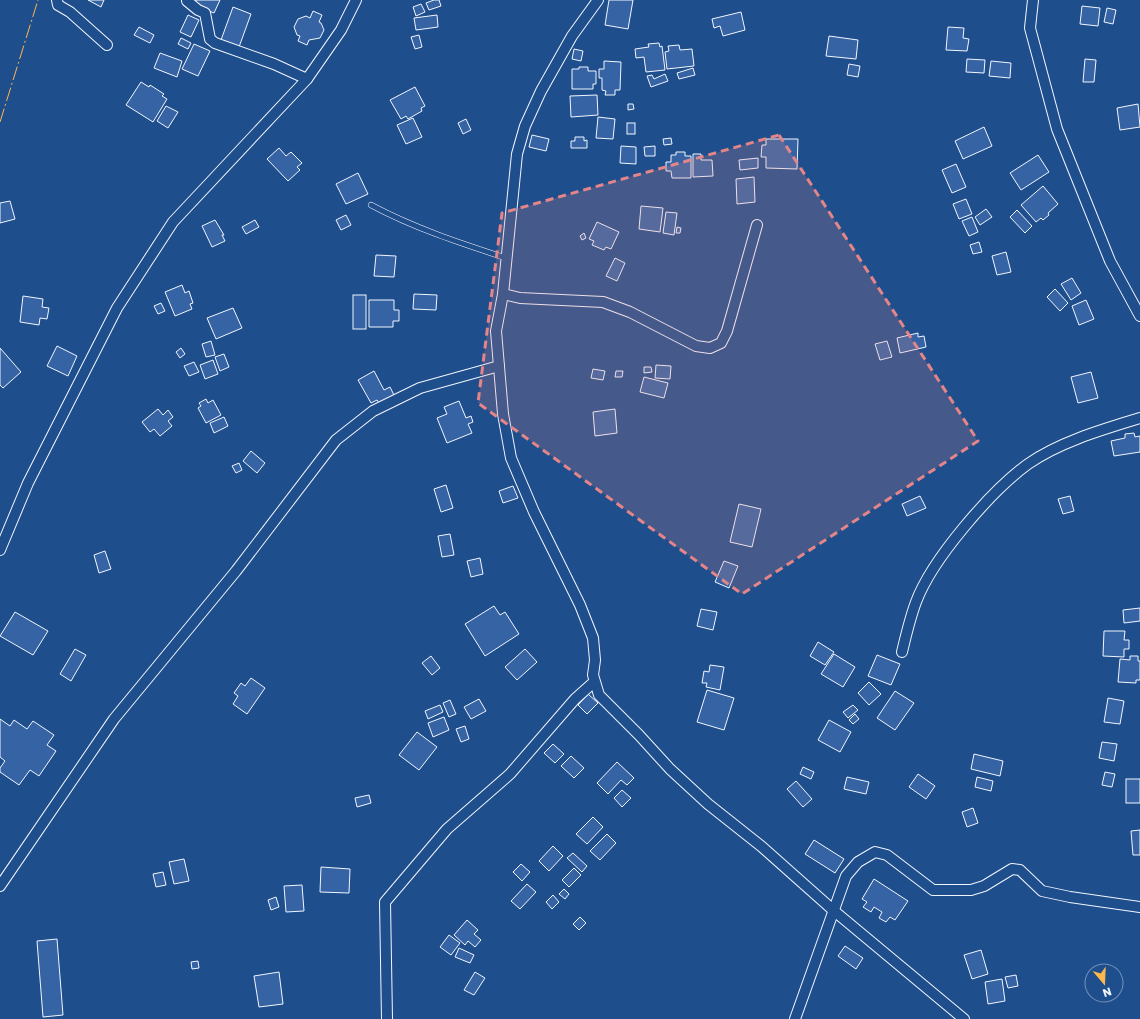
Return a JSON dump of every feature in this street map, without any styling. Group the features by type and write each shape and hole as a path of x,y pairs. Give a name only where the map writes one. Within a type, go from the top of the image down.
{"street":[{"path":"57,0 58,5 70,12 107,45"},
{"path":"0,550 28,483 117,308 172,222 307,79 341,30 356,0"},
{"path":"598,0 572,36 542,91 525,126 517,154 503,294 496,331 503,414 511,458 534,512 580,605 593,638 594,682 599,695 670,769 833,910 964,1019"},
{"path":"1034,0 1030,28 1057,129 1110,262 1140,316"},
{"path":"187,1 198,10 205,13 210,39 215,43 274,64 307,79"},
{"path":"503,294 520,298 603,302 630,312 696,346 710,348 721,343 727,332 757,225"},
{"path":"0,886 114,719 236,571 336,440 373,411 420,388 499,366"},
{"path":"902,652 916,601 945,550 993,496 1028,464 1056,449 1096,432 1140,418"},
{"path":"387,1019 385,902 447,829 510,774 575,699 594,682"},
{"path":"795,1019 846,876 858,862 875,852 887,855 933,890 971,890 984,886 1012,869 1020,870 1042,891 1070,897 1140,907"}],"lane":[{"path":"371,206 444,238 506,258"}],"highlighted area":[{"path":"779,135 978,441 742,594 478,403 502,213"}],"building":[{"path":"88,0 104,0 101,7"},
{"path":"196,0 220,0 214,13 194,5"},
{"path":"439,0 441,6 429,10 426,3"},
{"path":"609,0 633,0 628,29 605,25"},
{"path":"421,4 425,12 416,16 413,7"},
{"path":"1082,6 1100,8 1098,26 1080,24"},
{"path":"233,7 251,14 239,47 221,40"},
{"path":"1107,8 1116,10 1113,24 1104,22"},
{"path":"313,11 322,15 319,22 324,30 320,38 309,40 307,45 298,41 300,36 297,35 294,27 298,19 306,16 310,18"},
{"path":"741,12 745,30 723,36 720,26 714,28 712,19"},
{"path":"188,15 199,20 191,37 180,32"},
{"path":"437,15 438,27 416,30 414,18"},
{"path":"139,27 154,35 150,43 134,35"},
{"path":"948,27 964,28 963,38 969,39 967,51 946,50"},
{"path":"419,35 422,47 415,49 411,37"},
{"path":"829,36 858,40 856,59 826,56"},
{"path":"181,38 191,43 188,49 178,44"},
{"path":"659,43 660,47 662,46 665,70 646,72 644,57 636,58 635,49 649,47 648,44"},
{"path":"194,44 210,51 198,76 182,69"},
{"path":"679,45 680,50 692,49 694,66 667,69 665,52 669,51 668,46"},
{"path":"574,49 583,51 581,61 572,59"},
{"path":"160,53 182,61 177,77 154,68"},
{"path":"967,59 985,60 984,73 966,72"},
{"path":"1085,59 1096,60 1094,82 1083,82"},
{"path":"604,61 621,62 620,90 615,90 615,95 605,95 606,91 602,90 602,78 599,78 599,69 604,69"},
{"path":"991,61 1011,63 1010,78 989,76"},
{"path":"849,64 860,66 858,77 847,75"},
{"path":"579,67 588,67 588,71 596,71 596,84 593,84 593,89 572,89 572,69 579,69"},
{"path":"693,68 695,75 679,79 677,73"},
{"path":"665,74 668,81 651,87 647,76 652,75 654,79"},
{"path":"141,82 149,87 150,85 164,94 162,96 167,99 153,122 126,105"},
{"path":"415,87 425,106 421,108 422,111 408,119 406,116 401,119 390,100"},
{"path":"597,95 598,115 571,117 570,96"},
{"path":"628,104 633,104 634,109 628,110"},
{"path":"1138,104 1140,127 1120,130 1117,108"},
{"path":"166,106 178,112 168,128 157,121"},
{"path":"598,117 615,119 613,139 596,138"},
{"path":"413,118 422,137 406,144 397,125"},
{"path":"466,119 471,130 463,134 458,123"},
{"path":"627,123 635,123 635,134 627,134"},
{"path":"984,127 992,146 963,159 955,141"},
{"path":"532,135 549,139 546,151 529,147"},
{"path":"575,137 584,137 584,141 587,140 587,148 571,148 571,141 575,141"},
{"path":"671,138 672,144 664,145 663,139"},
{"path":"766,139 798,139 797,169 766,168 766,157 761,157 762,145 766,145"},
{"path":"621,146 636,147 636,164 620,163"},
{"path":"655,146 655,156 645,156 644,147"},
{"path":"279,148 286,156 291,152 302,163 297,167 300,170 288,181 267,159"},
{"path":"676,152 685,152 685,156 691,156 691,178 672,178 671,171 666,171 666,162 671,162 671,155 676,155"},
{"path":"693,154 701,154 701,160 712,160 713,176 693,177"},
{"path":"1038,155 1049,172 1021,190 1010,173"},
{"path":"758,158 758,168 740,170 739,160"},
{"path":"956,164 966,187 952,193 942,170"},
{"path":"358,173 368,194 346,204 336,184"},
{"path":"754,177 755,202 737,204 736,179"},
{"path":"1043,186 1058,204 1043,220 1041,218 1036,222 1021,205"},
{"path":"966,199 972,214 959,219 953,204"},
{"path":"10,201 15,219 0,223 0,203"},
{"path":"641,206 663,208 660,232 639,229"},
{"path":"986,209 992,217 980,225 975,217"},
{"path":"1017,210 1032,226 1025,233 1010,217"},
{"path":"666,212 677,213 674,235 663,233"},
{"path":"346,215 351,225 341,230 336,220"},
{"path":"972,217 978,232 969,236 962,221"},
{"path":"215,220 224,235 222,235 225,241 212,247 202,226"},
{"path":"255,220 259,227 246,234 242,227"},
{"path":"597,222 619,232 611,249 606,247 604,250 592,245 594,241 589,239"},
{"path":"677,227 681,228 680,233 676,233"},
{"path":"584,233 586,238 582,240 580,236"},
{"path":"979,242 982,252 973,254 970,245"},
{"path":"1006,252 1011,272 997,275 992,256"},
{"path":"376,255 396,256 394,277 374,276"},
{"path":"615,258 625,263 617,281 606,276"},
{"path":"1072,278 1081,293 1071,300 1061,284"},
{"path":"182,285 185,293 189,291 193,303 190,304 192,309 175,316 165,292"},
{"path":"1055,289 1068,303 1060,311 1047,297"},
{"path":"414,294 437,295 436,310 413,309"},
{"path":"353,295 366,295 366,329 353,329"},
{"path":"23,296 43,299 42,307 49,308 47,319 40,318 39,325 20,322"},
{"path":"369,300 394,300 394,310 399,310 399,321 393,321 393,327 369,327"},
{"path":"1086,300 1094,319 1079,325 1072,306"},
{"path":"161,303 165,311 158,314 154,306"},
{"path":"233,308 242,328 216,339 207,318"},
{"path":"918,333 918,337 924,336 926,347 900,353 897,338"},
{"path":"211,341 215,355 206,357 202,344"},
{"path":"887,341 892,357 880,360 875,344"},
{"path":"57,346 77,356 68,376 47,366"},
{"path":"0,348 21,372 3,388 0,385"},
{"path":"181,348 185,354 180,358 176,352"},
{"path":"224,354 229,367 220,371 215,357"},
{"path":"213,360 218,374 205,379 200,365"},
{"path":"194,362 199,372 189,376 184,366"},
{"path":"656,365 671,366 670,379 655,378"},
{"path":"644,367 651,367 652,372 644,373"},
{"path":"593,369 605,371 603,380 591,378"},
{"path":"374,371 384,390 390,387 395,397 380,405 377,400 371,403 358,380"},
{"path":"616,371 623,371 622,377 615,377"},
{"path":"1091,372 1098,398 1078,403 1071,377"},
{"path":"644,377 668,383 664,398 640,392"},
{"path":"206,399 208,403 213,400 221,415 206,423 198,408 201,406 199,403"},
{"path":"459,401 466,418 471,416 473,422 468,424 472,433 447,443 437,418 447,414 444,407"},
{"path":"158,409 163,415 168,410 173,417 168,421 172,426 160,436 154,429 150,432 142,422"},
{"path":"615,409 617,433 595,436 593,412"},
{"path":"224,417 228,426 214,433 210,423"},
{"path":"1134,433 1135,437 1140,436 1140,452 1114,456 1111,441 1125,438 1125,434"},
{"path":"251,451 265,463 257,473 243,461"},
{"path":"239,463 242,470 236,473 232,466"},
{"path":"446,485 453,508 441,512 434,489"},
{"path":"513,486 518,498 503,503 499,491"},
{"path":"920,496 926,508 907,516 902,504"},
{"path":"1070,496 1074,511 1063,514 1058,499"},
{"path":"739,504 761,509 752,547 730,542"},
{"path":"450,534 454,555 442,557 438,536"},
{"path":"105,551 111,569 99,573 94,555"},
{"path":"480,558 483,574 471,577 467,561"},
{"path":"724,561 738,566 729,588 715,582"},
{"path":"494,606 500,615 505,612 519,634 485,656 465,624"},
{"path":"1140,608 1140,621 1124,623 1123,610"},
{"path":"701,609 717,612 713,630 697,626"},
{"path":"15,612 48,631 33,655 0,636"},
{"path":"1104,631 1125,631 1124,640 1129,640 1129,649 1124,649 1124,657 1103,656"},
{"path":"818,642 834,652 825,665 810,656"},
{"path":"75,649 86,655 71,681 60,674"},
{"path":"525,649 537,662 517,680 505,667"},
{"path":"834,654 855,667 843,687 821,674"},
{"path":"877,655 900,664 891,685 868,676"},
{"path":"431,656 440,668 432,675 422,663"},
{"path":"1130,656 1138,656 1138,661 1140,661 1140,680 1136,680 1136,683 1118,682 1120,659 1130,660"},
{"path":"710,665 724,667 720,690 706,687 707,683 702,683 704,671 709,672"},
{"path":"251,678 265,688 247,714 233,704 238,696 234,693 241,683 245,686"},
{"path":"869,682 881,694 869,705 858,693"},
{"path":"707,690 734,698 724,730 697,722"},
{"path":"895,691 914,703 895,730 877,718"},
{"path":"588,694 598,703 587,714 578,705"},
{"path":"1108,698 1124,701 1120,724 1104,722"},
{"path":"479,699 486,711 471,719 464,707"},
{"path":"450,700 456,714 449,717 443,703"},
{"path":"440,705 443,712 428,719 425,711"},
{"path":"853,705 858,710 848,718 843,712"},
{"path":"855,714 859,719 853,724 849,720"},
{"path":"444,717 449,730 433,737 428,723"},
{"path":"0,719 10,726 14,720 27,729 33,721 54,735 47,745 56,751 39,776 30,770 19,785 0,772 0,768 5,761 0,757"},
{"path":"829,720 851,732 840,752 818,740"},
{"path":"465,726 469,739 461,742 456,729"},
{"path":"417,732 437,747 419,770 399,755"},
{"path":"1102,742 1117,744 1114,761 1099,758"},
{"path":"553,744 564,754 555,763 544,753"},
{"path":"974,754 1003,761 1000,776 971,769"},
{"path":"571,756 584,768 574,778 561,766"},
{"path":"617,762 634,778 627,785 621,780 608,794 597,783"},
{"path":"803,767 814,772 811,779 800,774"},
{"path":"1105,772 1115,774 1112,787 1102,785"},
{"path":"918,774 935,786 926,799 909,787"},
{"path":"847,777 869,782 866,794 844,789"},
{"path":"977,777 993,781 991,791 975,787"},
{"path":"1126,779 1140,779 1140,803 1126,803"},
{"path":"796,781 812,799 803,807 787,789"},
{"path":"622,790 631,798 622,807 614,798"},
{"path":"369,795 371,803 357,807 355,798"},
{"path":"973,808 978,823 967,827 962,812"},
{"path":"593,817 603,827 587,844 576,834"},
{"path":"1140,830 1140,855 1133,855 1131,831"},
{"path":"607,834 616,843 600,860 590,851"},
{"path":"814,840 844,859 835,873 805,854"},
{"path":"553,846 563,856 549,871 539,861"},
{"path":"573,853 587,866 582,872 567,858"},
{"path":"184,859 189,881 174,884 169,862"},
{"path":"521,864 530,872 522,881 513,872"},
{"path":"321,867 350,869 349,893 320,892"},
{"path":"574,868 581,875 569,887 562,880"},
{"path":"163,872 166,885 156,887 153,874"},
{"path":"874,879 908,901 895,920 890,917 886,922 879,918 882,912 874,907 871,912 863,907 867,902 862,899"},
{"path":"527,884 536,892 520,909 511,901"},
{"path":"302,885 304,911 286,912 284,886"},
{"path":"564,889 569,894 565,899 559,894"},
{"path":"553,895 559,902 552,909 546,902"},
{"path":"276,897 279,907 271,910 268,900"},
{"path":"580,917 586,923 579,930 573,924"},
{"path":"467,920 478,930 474,934 481,940 475,947 468,941 465,945 454,935"},
{"path":"449,935 460,943 451,955 440,947"},
{"path":"57,939 63,1015 43,1017 37,941"},
{"path":"845,946 863,958 856,969 838,956"},
{"path":"459,948 474,955 470,963 455,957"},
{"path":"981,950 988,974 972,979 964,955"},
{"path":"198,961 199,968 192,969 191,962"},
{"path":"279,972 283,1004 259,1007 254,976"},
{"path":"475,972 485,978 474,995 464,990"},
{"path":"1016,975 1018,986 1008,988 1005,977"},
{"path":"1002,979 1005,1001 988,1004 985,982"}],"power":[{"path":"0,122 38,0"}]}
